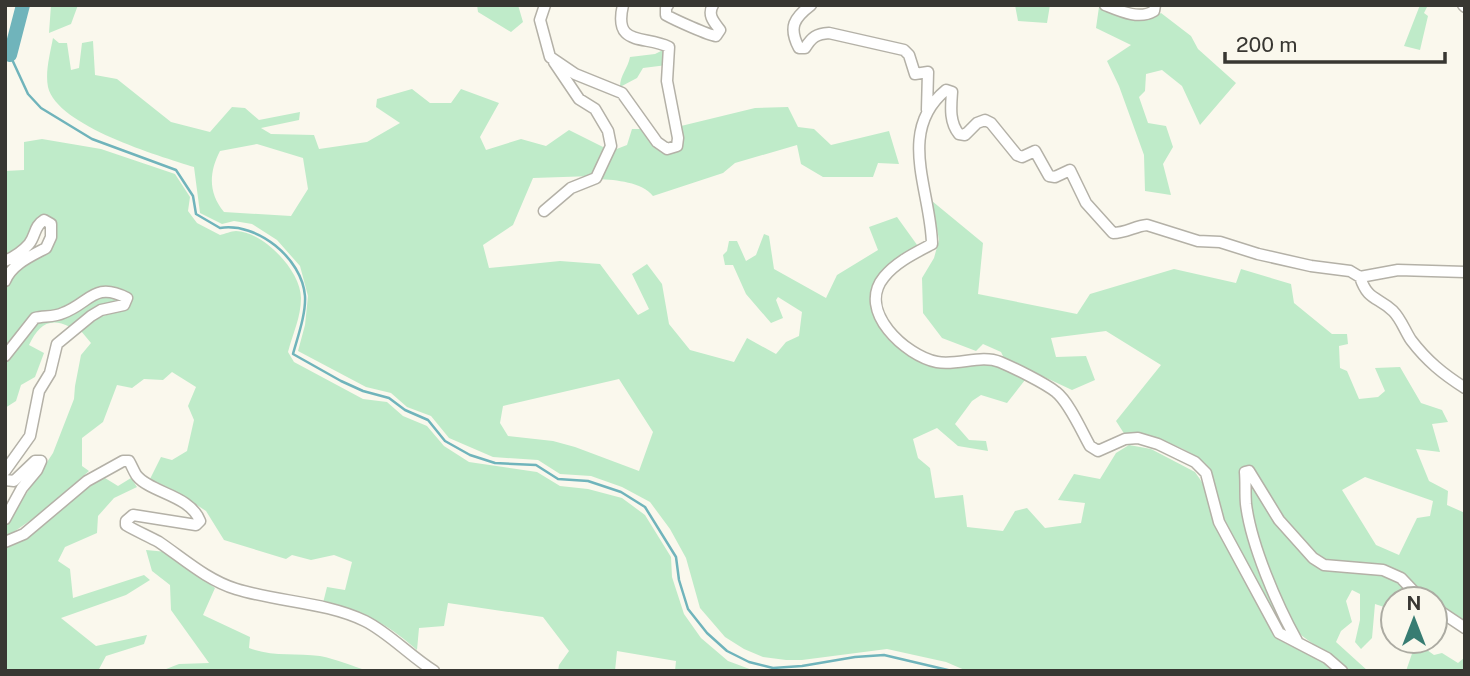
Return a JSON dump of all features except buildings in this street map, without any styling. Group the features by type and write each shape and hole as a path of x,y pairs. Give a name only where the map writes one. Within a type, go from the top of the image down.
{"street":[{"path":"544,211 571,188 596,177 611,146 608,131 595,109 579,99 550,57 540,20 545,5"},
{"path":"550,57 575,74 622,93 657,142 667,149 677,146 678,138 667,81 669,47 660,42 637,40 628,35 622,27 623,5"},
{"path":"668,5 667,15 716,36 720,30 711,17 713,5"},
{"path":"811,5 793,22 799,48 805,48 818,34 829,33 904,50 909,55 915,74 928,72 928,110"},
{"path":"1105,5 1128,14 1146,16 1154,11 1155,5"},
{"path":"1342,671 1327,658 1279,633 1219,522 1206,473 1195,462 1158,444 1138,438 1125,439 1098,451 1090,446 1058,393 998,360 937,362 911,352 891,335 879,317 876,296 882,279 907,258 932,244 918,143 919,129 928,110 946,90 952,92 951,119 959,134 965,135 977,123 985,120 991,123 1017,155 1022,157 1035,151 1049,176 1055,177 1070,170 1086,203 1114,233 1147,225 1198,241 1220,242 1258,254 1311,266 1350,271 1360,276 1398,270 1465,272"},
{"path":"5,261 17,255 31,242 36,225 44,220 51,224 51,237 46,248 18,264 5,281"},
{"path":"1360,276 1369,296 1394,312 1427,360 1437,370 1465,388"},
{"path":"5,356 35,318 61,314 102,291 116,293 127,299 124,305 102,310 91,316 57,344 51,373 39,391 30,436 5,471"},
{"path":"5,480 14,481 35,461 41,461 5,519"},
{"path":"5,542 24,534 87,481 123,461 129,461 135,475 173,495 197,514 200,521 196,525 133,515 125,525 155,540 209,578 234,589 341,612 364,621 434,671"},
{"path":"1297,641 1270,584 1257,545 1246,503 1245,471 1249,471 1279,520 1313,558 1324,565 1383,570 1401,578 1408,585"},
{"path":"1449,617 1465,628"}],"green space":[{"path":"51,5 78,5 71,24 49,33"},
{"path":"477,5 518,5 523,22 511,32 478,12"},
{"path":"1015,5 1050,5 1047,23 1018,21"},
{"path":"1420,5 1428,5 1424,13 1428,16 1420,50 1404,46"},
{"path":"1099,7 1114,15 1137,20 1161,13 1191,36 1198,49 1236,83 1200,125 1182,86 1162,70 1146,74 1145,91 1139,97 1148,123 1166,126 1173,147 1163,164 1171,195 1145,191 1144,155 1107,61 1131,45 1096,28"},
{"path":"53,38 59,43 67,43 71,70 79,68 82,43 93,41 95,75 117,79 171,122 210,132 232,107 245,108 259,120 300,112 299,120 261,128 271,134 314,135 319,149 367,142 400,123 376,107 377,99 412,89 430,103 451,103 461,89 499,103 480,137 486,150 521,139 546,146 569,130 607,149 593,176 533,178 513,225 483,245 489,268 560,261 600,264 638,315 649,309 632,274 647,264 662,284 669,324 690,350 734,362 747,338 776,354 786,342 799,336 802,312 778,297 776,300 783,318 771,323 746,294 733,265 725,265 723,255 727,251 729,241 737,241 746,261 756,255 764,234 769,236 774,269 826,298 837,275 878,250 869,227 897,217 920,249 879,276 877,320 886,337 904,352 924,363 943,368 996,364 1025,380 1007,403 981,395 972,401 955,424 969,440 986,441 988,451 958,446 937,428 913,439 918,458 930,468 935,498 963,495 967,527 1003,531 1015,511 1027,508 1045,528 1081,523 1085,503 1058,500 1074,474 1100,479 1116,453 1129,445 1151,449 1195,472 1208,491 1214,520 1274,636 1321,660 1335,671 967,671 946,662 887,649 786,660 763,657 744,649 725,637 700,608 686,558 670,529 650,502 622,487 591,476 560,474 538,460 493,457 449,438 431,416 407,407 391,393 366,387 298,351 305,325 308,296 300,266 277,240 252,224 234,221 222,224 200,213 194,167 111,138 89,127 55,101 47,81","holes":["257,144 303,158 308,189 291,216 224,212 215,197 212,175 220,151","619,379 653,432 639,471 553,441 508,436 500,423 503,406"]},
{"path":"667,48 667,65 643,68 637,78 620,87 630,57 655,54"},
{"path":"788,107 798,127 814,129 831,145 889,131 899,164 878,163 873,177 823,177 801,164 797,145 735,163 723,173 653,196 636,185 599,179 614,150 627,145 632,129 641,129 673,151 681,126 755,108"},
{"path":"42,139 101,149 175,174 190,197 188,211 197,223 220,235 234,231 247,233 269,246 288,265 299,287 300,312 288,352 294,362 363,399 387,402 403,416 427,426 444,446 469,462 537,472 560,486 588,489 622,498 645,515 671,557 672,577 684,614 701,638 728,661 755,671 675,671 676,661 617,651 615,671 558,671 569,651 543,617 448,603 444,626 419,628 417,650 373,619 323,603 327,587 345,590 352,562 334,555 311,560 292,555 286,559 224,540 206,511 177,492 150,479 161,457 172,460 187,451 194,420 188,406 196,387 172,372 163,380 144,379 132,388 117,385 103,422 82,438 82,466 89,471 41,513 5,538 5,526 53,453 74,399 81,355 91,343 81,331 99,317 125,310 131,304 132,296 122,290 104,288 63,310 31,315 5,352 5,289 20,267 50,251 55,238 45,216 28,240 5,258 5,171 24,170 24,142"},
{"path":"932,201 983,243 978,294 1077,314 1090,294 1174,269 1236,283 1241,269 1291,284 1294,303 1332,334 1347,334 1348,344 1339,346 1340,368 1347,371 1359,399 1378,397 1385,391 1375,368 1400,367 1421,403 1442,410 1448,422 1432,424 1440,452 1416,449 1429,481 1448,491 1447,505 1465,513 1465,623 1449,612 1449,585 1412,585 1404,574 1325,562 1292,530 1251,466 1242,470 1244,506 1290,633 1278,627 1230,534 1209,468 1193,455 1170,444 1125,435 1116,421 1161,365 1106,331 1051,338 1056,357 1086,356 1095,380 1072,390 1004,358 1001,352 983,344 976,351 942,338 923,313 922,278 934,258 939,240","holes":["1365,477 1433,501 1430,516 1417,518 1399,555 1376,545 1342,490"]},
{"path":"115,294 121,302 95,308 70,327 56,322 40,328 29,345 44,353 35,377 21,385 16,401 5,408 5,359 28,327 90,299"},
{"path":"1249,477 1315,565 1335,571 1386,576 1402,585 1379,585 1379,605 1375,604 1372,638 1361,649 1355,642 1360,620 1360,594 1352,590 1346,601 1352,622 1341,631 1336,642 1368,671 1348,671 1301,635 1293,625 1277,593 1263,553 1250,501"},
{"path":"105,478 118,486 131,478 137,487 114,498 98,516 97,533 65,547 58,561 70,569 73,598 144,575 150,580 126,595 61,618 96,646 147,635 144,644 106,656 98,671 5,671 5,545 15,544 26,538 93,482"},
{"path":"146,550 167,552 215,588 203,615 250,637 249,648 275,654 320,656 368,671 161,671 179,664 209,663 171,610 170,585 152,571"},
{"path":"1412,655 1445,655 1458,663 1465,657 1465,671 1406,671"}],"waterway":[{"path":"10,55 23,5"},
{"path":"5,61 10,55 28,94 41,108 92,139 176,170 193,196 196,214 220,228 234,228 262,237 287,256 296,268 305,296 303,318 293,354 341,381 389,398 405,410 428,420 445,441 470,455 495,463 536,465 558,479 588,481 621,492 645,507 676,557 679,580 688,609 707,633 727,651 749,662 773,668 884,655 952,671"}]}
